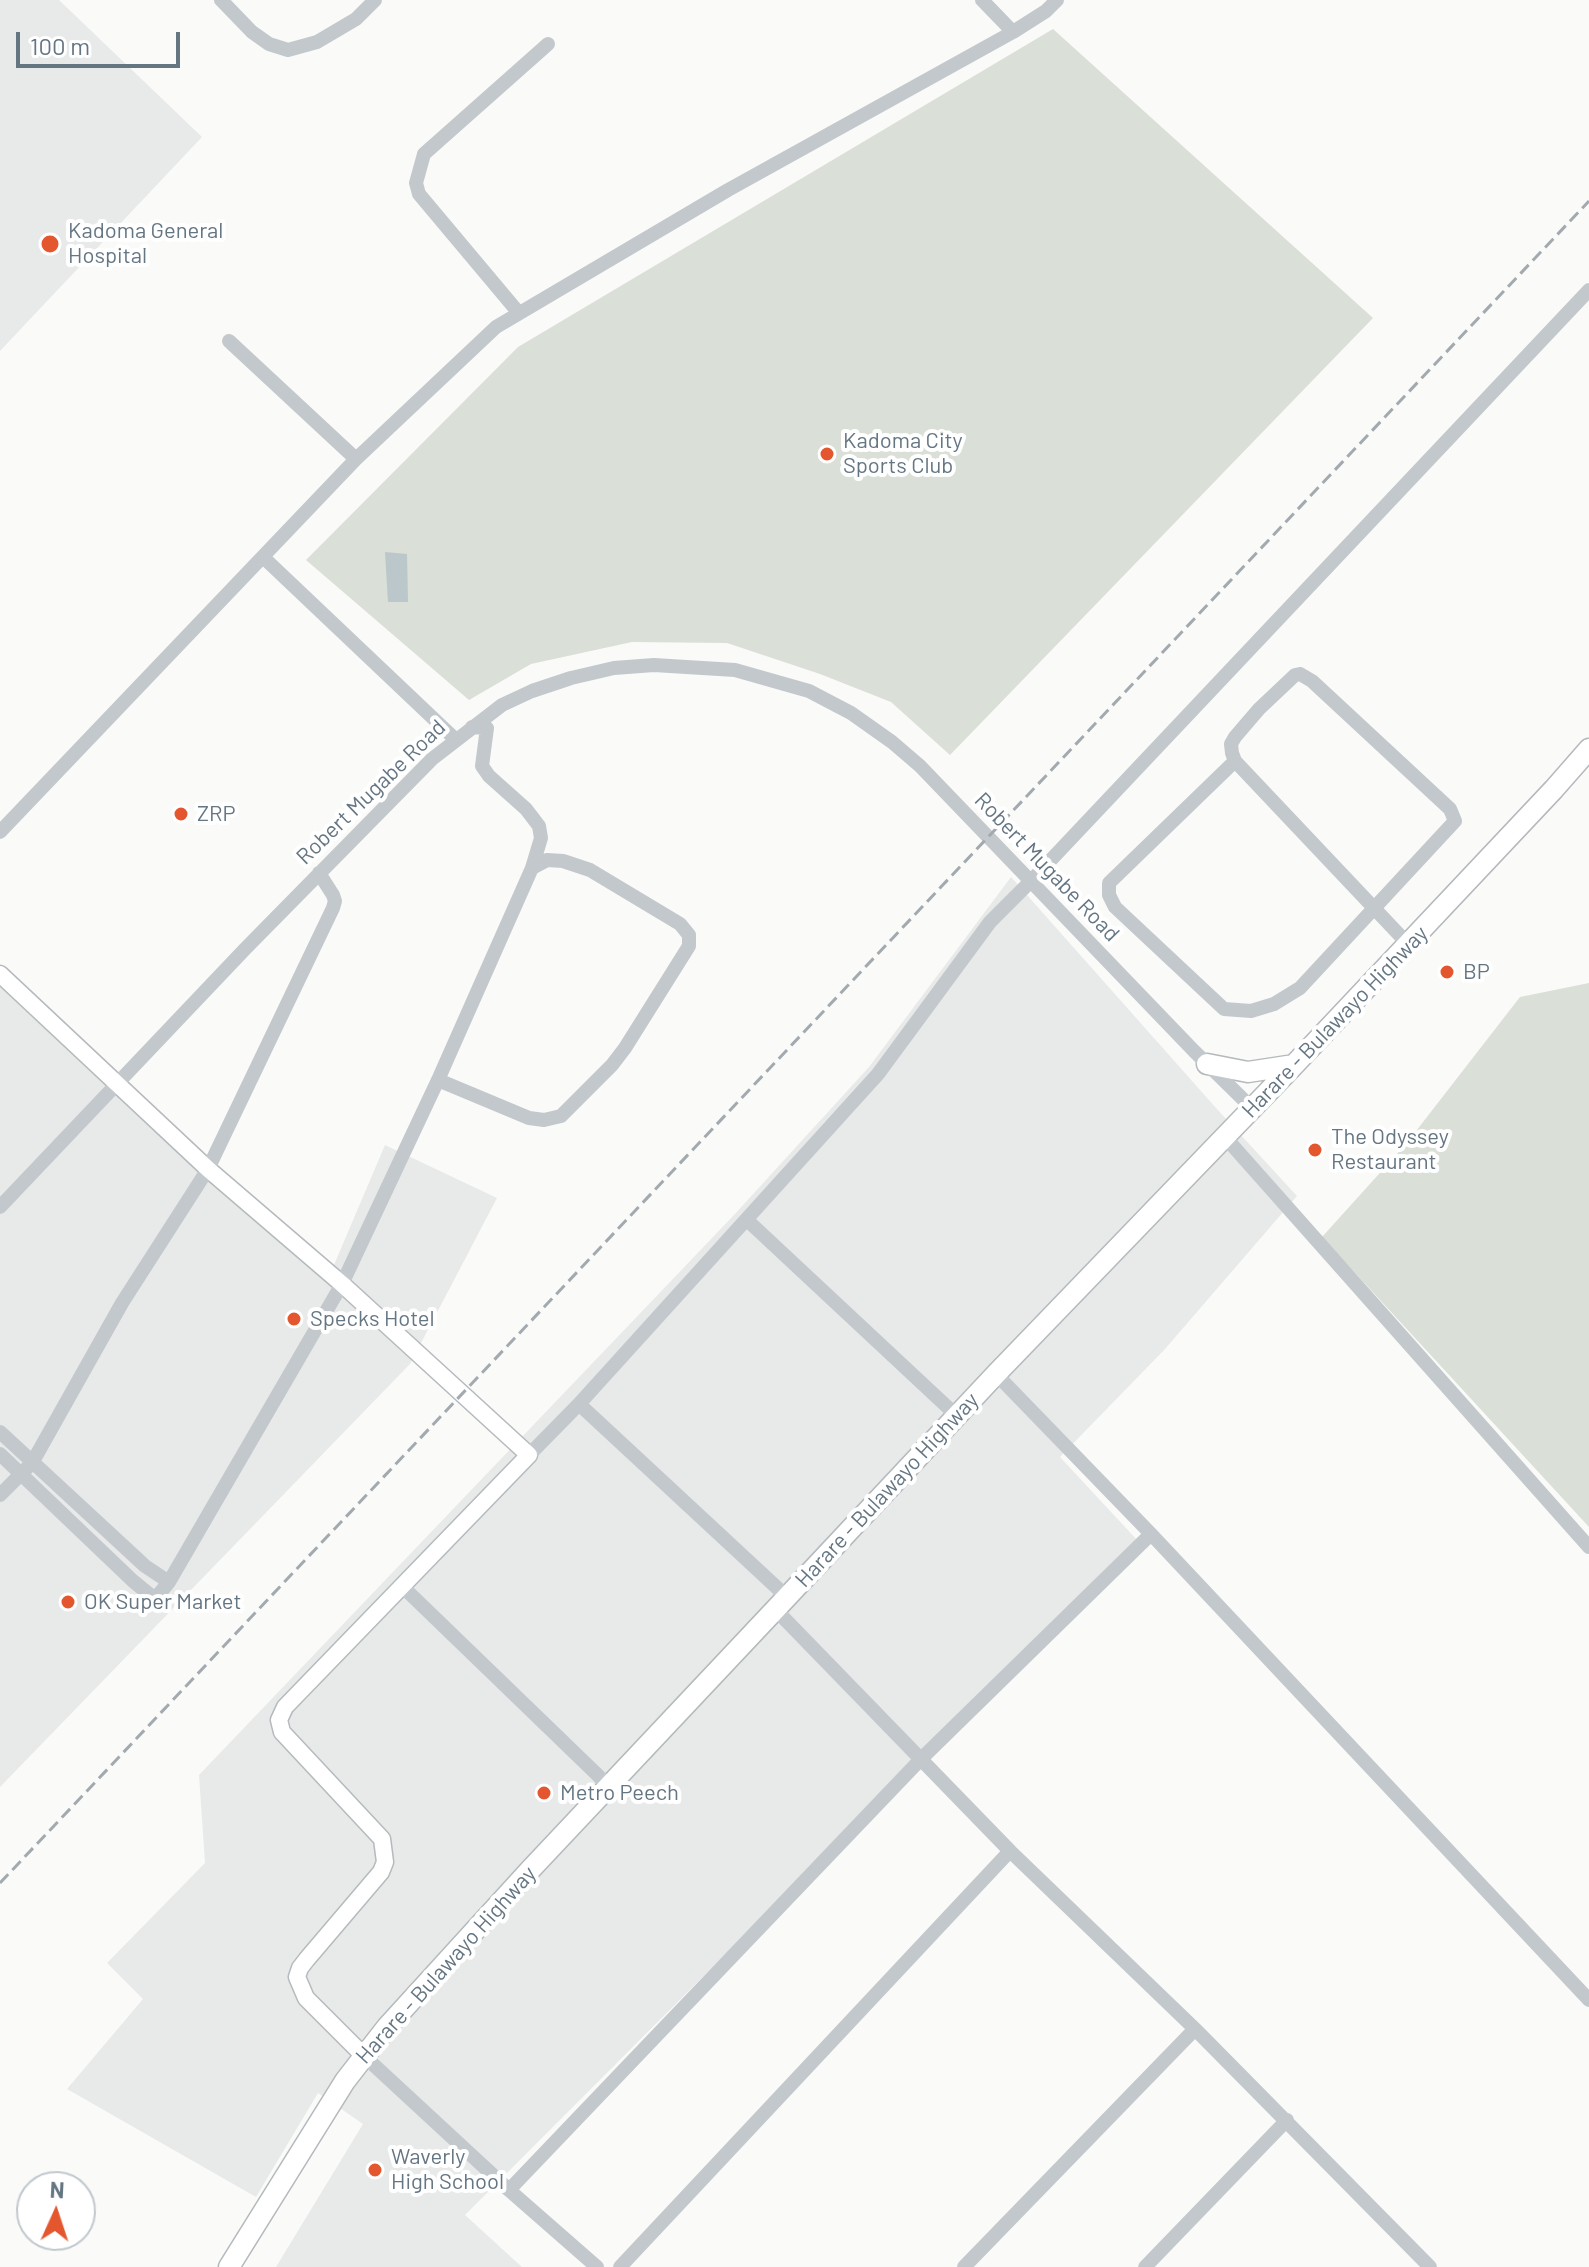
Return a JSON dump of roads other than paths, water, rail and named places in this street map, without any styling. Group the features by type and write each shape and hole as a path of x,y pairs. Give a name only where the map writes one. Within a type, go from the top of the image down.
{"highway":[{"name":"Harare - Bulawayo Highway","path":"229,2267 363,2055 530,1870 996,1374 1294,1065 1589,749"},
{"path":"1207,1064 1248,1072 1294,1065"}],"main road":[{"path":"0,974 208,1169 342,1284 529,1455 285,1707 279,1720 282,1732 382,1839 385,1862 381,1872 307,1959 297,1977 306,1998 363,2055"}],"street":[{"path":"221,0 252,32 269,44 288,50 317,42 356,19 375,0"},
{"path":"982,0 1013,32"},
{"path":"0,832 356,459 496,327 728,190 1013,32 1046,11 1057,0"},
{"path":"518,312 419,194 416,183 424,154 548,44"},
{"path":"529,1455 579,1404 878,1074 990,922 1589,290"},
{"path":"229,341 356,459"},
{"path":"263,557 455,739"},
{"name":"Robert Mugabe Road","path":"0,1207 432,759 502,705 571,678 614,668 654,665 735,670 809,691 851,713 920,766 1252,1108"},
{"path":"1235,761 1109,883 1109,895 1115,907 1224,1009 1251,1011 1274,1004 1300,988 1374,910 1455,821 1450,809 1312,681 1300,674 1268,700 1235,737 1231,744 1235,761 1374,910 1408,944"},
{"path":"0,1432 26,1469 133,1581 155,1599 169,1582 342,1284 438,1080 532,868 541,838 539,826 482,766 487,728 472,727"},
{"path":"438,1080 529,1118 544,1120 561,1116 625,1048 689,946 689,935 680,924 590,870 563,861 547,860 532,868"},
{"path":"0,1495 26,1469 122,1303 208,1169 333,908 333,895 319,873"},
{"path":"1225,1137 1589,1547"},
{"path":"747,1220 957,1416"},
{"path":"996,1374 1151,1534 1589,2000"},
{"path":"579,1404 781,1603 921,1759 1010,1851 1287,2120 1430,2267"},
{"path":"0,1454 26,1469 169,1582"},
{"path":"509,2190 921,1759 1151,1534"},
{"path":"403,1587 610,1787"},
{"path":"620,2267 1010,1851"},
{"path":"964,2267 1195,2029"},
{"path":"363,2055 597,2267"},
{"path":"1145,2267 1287,2120"}],"railway":[{"path":"0,1883 1589,201"}],"place":[{"name":"Kadoma General Hospital","path":"50,244"},
{"name":"Kadoma City Sports Club","path":"827,454"},
{"name":"ZRP","path":"181,814"},
{"name":"BP","path":"1447,972"},
{"name":"The Odyssey Restaurant","path":"1315,1150"},
{"name":"Specks Hotel","path":"294,1319"},
{"name":"OK Super Market","path":"68,1602"},
{"name":"Metro Peech","path":"544,1793"},
{"name":"Waverly High School","path":"375,2170"}]}
